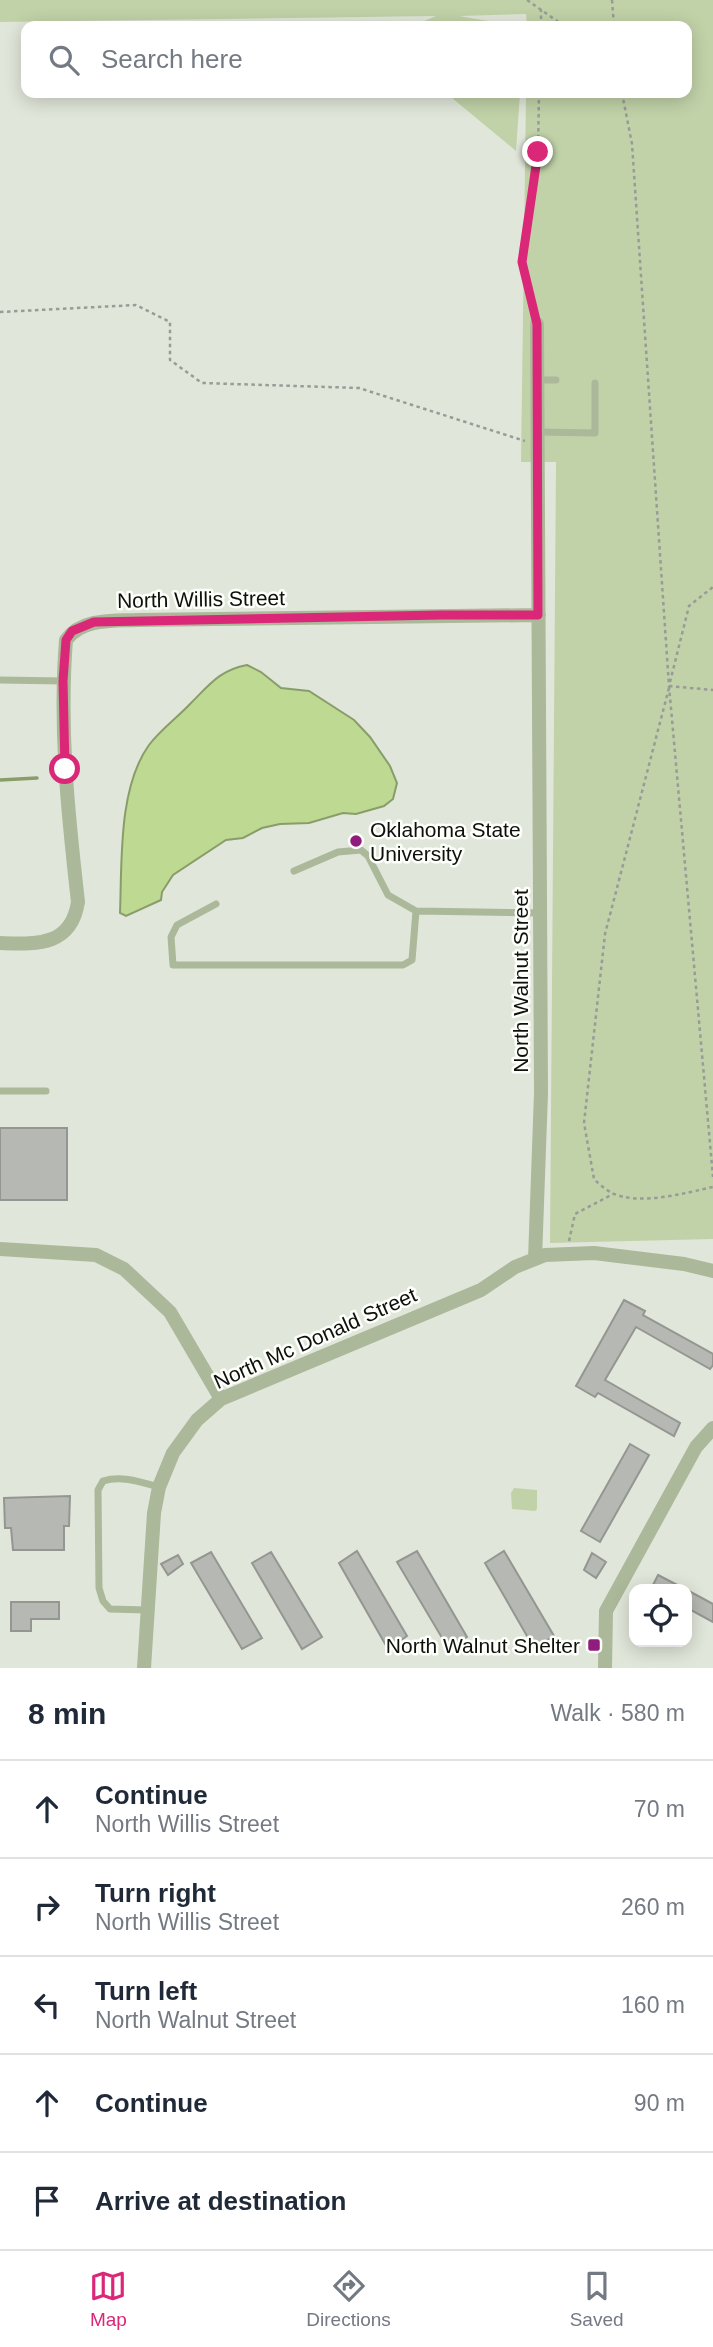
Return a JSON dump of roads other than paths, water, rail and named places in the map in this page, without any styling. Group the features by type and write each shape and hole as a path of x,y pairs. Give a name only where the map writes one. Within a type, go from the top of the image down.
{"street":[{"name":"North Walnut Street","path":"534,1259 541,1093 537,324"},
{"name":"North Willis Street","path":"0,943 33,943 54,939 65,932 76,917 78,902 66,800 63,681 66,640 72,631 94,622 538,615"},
{"path":"0,1249 96,1255 124,1269 170,1312 221,1399"},
{"name":"North Mc Donald Street","path":"144,1668 154,1513 159,1487 173,1453 197,1420 221,1399 481,1290 514,1266 545,1255 594,1253 684,1264 713,1271"},
{"path":"605,1668 607,1611 696,1447 713,1428"}],"lane":[{"path":"538,380 556,380"},
{"path":"538,438 595,433 595,383"},
{"path":"0,680 63,681"},
{"path":"294,871 338,852 361,850 368,856 388,895 416,911 541,913"},
{"path":"216,904 177,925 171,937 173,965 403,965 412,960 416,911"},
{"path":"0,1091 46,1091"},
{"path":"147,1610 110,1609 103,1601 99,1588 98,1490 103,1481 111,1478 159,1487"}],"waterway":[{"path":"0,780 37,778"}],"place":[{"name":"Oklahoma State University","path":"356,841"},
{"name":"North Walnut Shelter","path":"594,1645"}]}
